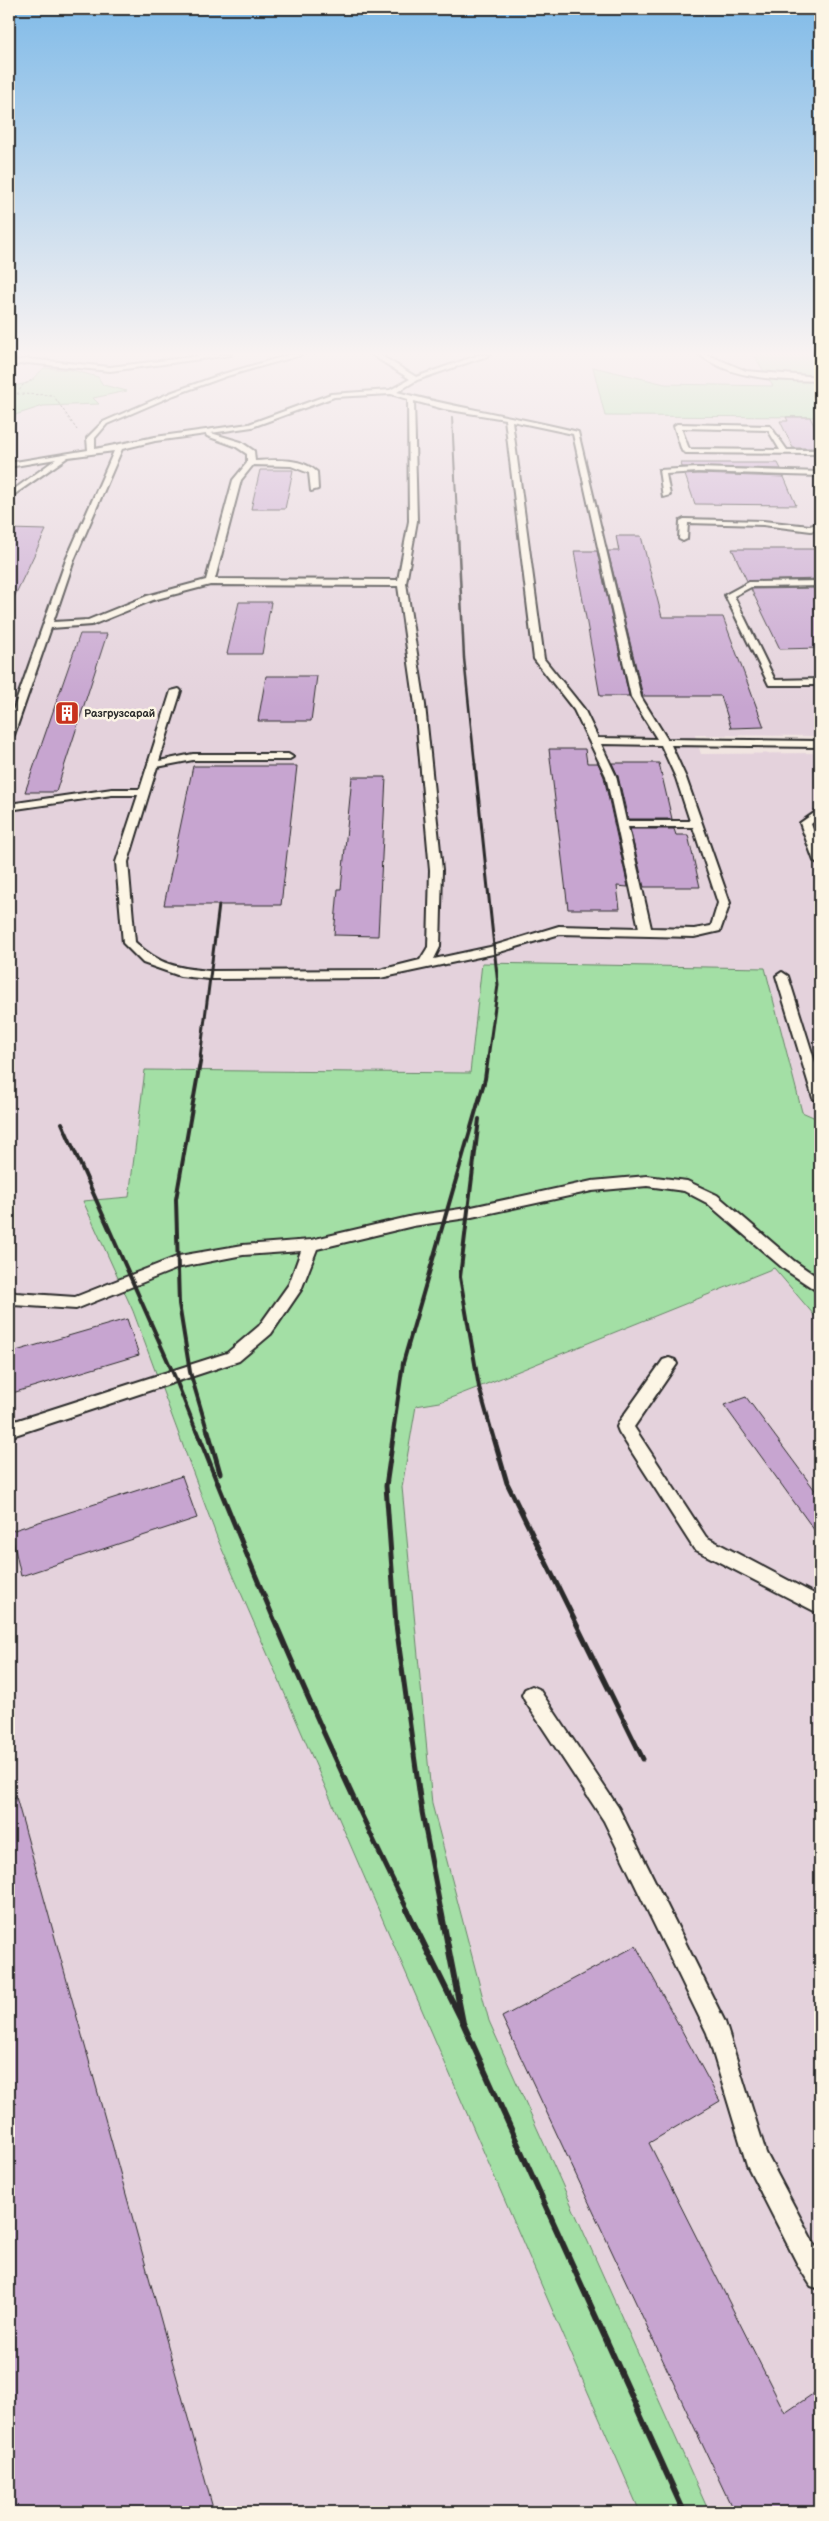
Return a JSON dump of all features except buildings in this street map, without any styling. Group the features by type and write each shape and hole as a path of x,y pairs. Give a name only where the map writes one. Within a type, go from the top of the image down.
{"lane":[{"path":"9,495 41,473"},
{"path":"9,736 70,560 108,473"},
{"path":"210,582 237,480 243,473"},
{"path":"313,473 314,489"},
{"path":"412,473 413,520 402,583 420,705 436,870 434,947 424,962"},
{"path":"515,473 539,659 579,710 611,776 646,932"},
{"path":"176,691 122,862 129,943 147,960 180,972 209,975 380,974 424,962 445,961 493,950 559,930 694,933 716,928 724,903 681,778 665,743 636,696 585,473"},
{"path":"662,473 666,496"},
{"path":"779,473 820,474"},
{"path":"683,538 684,521 763,523 811,529 820,525"},
{"path":"48,625 89,624 150,598 210,582 402,583"},
{"path":"820,583 749,585 729,595 772,683 820,682"},
{"path":"594,741 820,744"},
{"path":"152,765 193,757 288,757"},
{"path":"9,807 112,792 143,792"},
{"path":"820,812 805,824 820,861"},
{"path":"622,824 697,824"},
{"path":"782,976 820,1098"},
{"path":"9,1296 13,1299 76,1303 179,1262 243,1250 311,1245 413,1221 466,1213 592,1186 647,1181 687,1186 712,1199 789,1265 820,1287"},
{"path":"9,1430 233,1357 265,1330 296,1286 311,1245"},
{"path":"669,1364 624,1427 700,1544 820,1606"},
{"path":"532,1695 611,1814 717,2030 755,2157 808,2258 820,2277"}],"shaded area":[{"path":"9,473 820,473 820,736 695,735 701,754 820,753 820,1120 802,1112 765,968 482,964 470,1073 145,1070 129,1197 84,1201 133,1311 218,1540 640,2512 9,2512"},
{"path":"774,1268 820,1322 820,2512 709,2512 489,2021 432,1804 402,1487 415,1406 440,1402"}],"green space":[{"path":"482,963 765,968 802,1112 820,1120 820,1322 774,1268 479,1387 440,1402 416,1406 402,1487 432,1804 489,2021 709,2512 640,2512 218,1540 133,1311 83,1201 129,1197 145,1070 470,1073"}],"railway":[{"path":"455,473 458,536"},
{"path":"458,534 464,658 475,765"},
{"path":"475,764 498,985 488,1058"},
{"path":"200,1058 219,905"},
{"path":"201,1057 176,1199 179,1304 190,1372 208,1433"},
{"path":"393,1433 403,1363 485,1079 488,1057"},
{"path":"479,1119 460,1277 479,1387 492,1433"},
{"path":"62,1123 174,1375 197,1433"},
{"path":"197,1431 297,1673 351,1793 408,1911"},
{"path":"208,1431 220,1473"},
{"path":"394,1431 386,1486 396,1625 422,1812 441,1911"},
{"path":"492,1431 507,1483 643,1759"},
{"path":"407,1910 463,2023"},
{"path":"441,1910 463,2023"},
{"path":"463,2023 684,2512"}],"place":[{"name":"Разгрузсарай","path":"67,713"}]}
